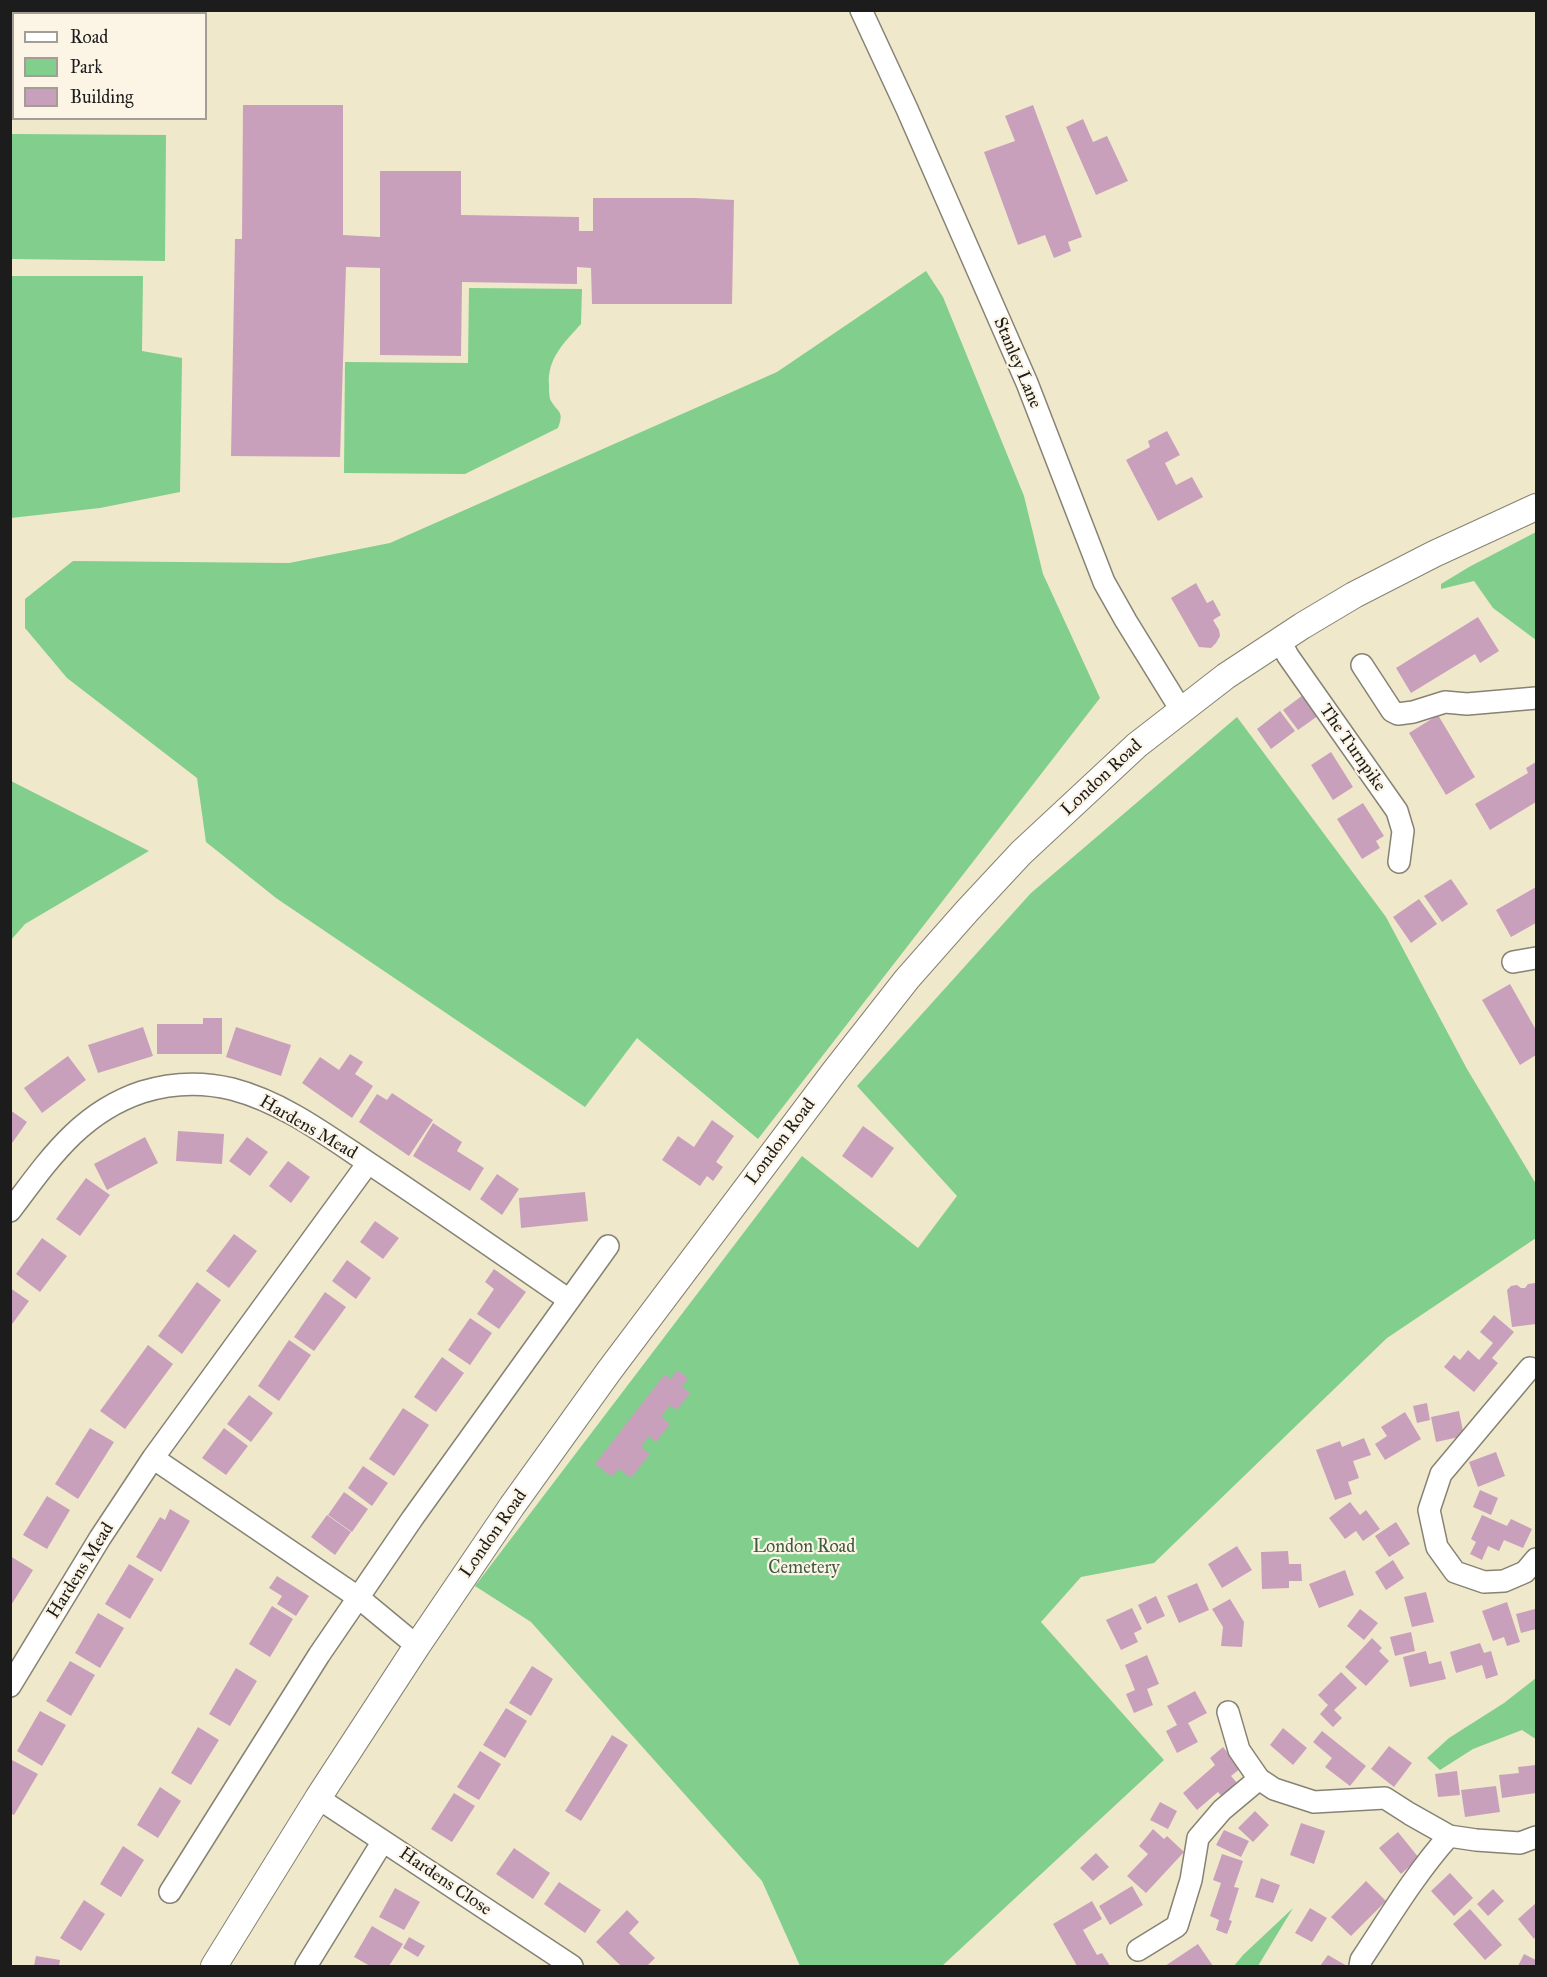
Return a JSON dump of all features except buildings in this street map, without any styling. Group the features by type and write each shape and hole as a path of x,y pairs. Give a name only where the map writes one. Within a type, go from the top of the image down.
{"street":[{"name":"Stanley Lane","path":"861,10 907,109 1033,398 1104,582 1181,710"},
{"name":"London Road","path":"214,1966 318,1798 417,1646 512,1506 609,1371 834,1072 907,979 1021,853 1137,745 1226,676 1354,595 1434,554 1536,507"},
{"name":"The Turnpike","path":"1280,641 1397,811 1403,831 1399,862"},
{"path":"1362,665 1392,711 1398,714 1413,712 1441,702 1472,704 1536,698"},
{"path":"1513,962 1536,958"},
{"name":"Hardens Mead","path":"10,1211 58,1148 90,1119 106,1109 141,1093 174,1085 216,1086 233,1089 269,1102 310,1125 368,1162 569,1300"},
{"name":"Hardens Mead","path":"10,1686 99,1538 153,1458 368,1162"},
{"path":"170,1892 319,1654 412,1519 608,1246"},
{"path":"1530,1368 1441,1474 1429,1510 1437,1547 1455,1572 1484,1582 1504,1581 1525,1572 1536,1559"},
{"path":"153,1458 358,1598 417,1646"},
{"path":"1228,1712 1239,1750 1259,1779 1274,1789 1314,1802 1386,1798 1449,1836 1520,1843 1536,1837"},
{"path":"1138,1950 1178,1926 1191,1880 1198,1838 1222,1810 1259,1779"},
{"name":"Hardens Close","path":"318,1798 572,1966"},
{"path":"1360,1966 1361,1960 1395,1908 1434,1852 1449,1836"},
{"path":"306,1966 383,1841"}],"green space":[{"path":"11,10 160,10 160,12 12,12 11,29"},
{"path":"11,134 166,135 165,261 11,259"},
{"path":"926,271 943,297 1024,496 1043,574 1100,698 758,1139 637,1038 585,1107 276,898 206,842 197,778 67,678 25,628 25,599 73,561 289,563 390,543 777,372"},
{"path":"10,276 143,276 142,351 182,358 180,492 100,508 11,518"},
{"path":"469,288 582,289 581,324 558,351 549,375 550,399 561,418 558,428 465,474 344,473 345,362 468,363"},
{"path":"1536,532 1536,640 1493,608 1474,581 1441,589 1441,584 1469,567"},
{"name":"London Road Cemetery","path":"1237,717 1386,917 1467,1069 1536,1184 1536,1238 1387,1338 1154,1563 1081,1577 1041,1622 1164,1760 942,1966 800,1966 762,1881 531,1622 475,1586 802,1156 918,1248 957,1196 857,1086 1031,893"},
{"path":"11,781 149,851 25,924 11,940"},
{"path":"1536,1678 1536,1738 1522,1730 1473,1749 1440,1770 1427,1758 1449,1738 1504,1703"},
{"path":"1293,1908 1258,1966 1234,1966 1243,1955"}]}
